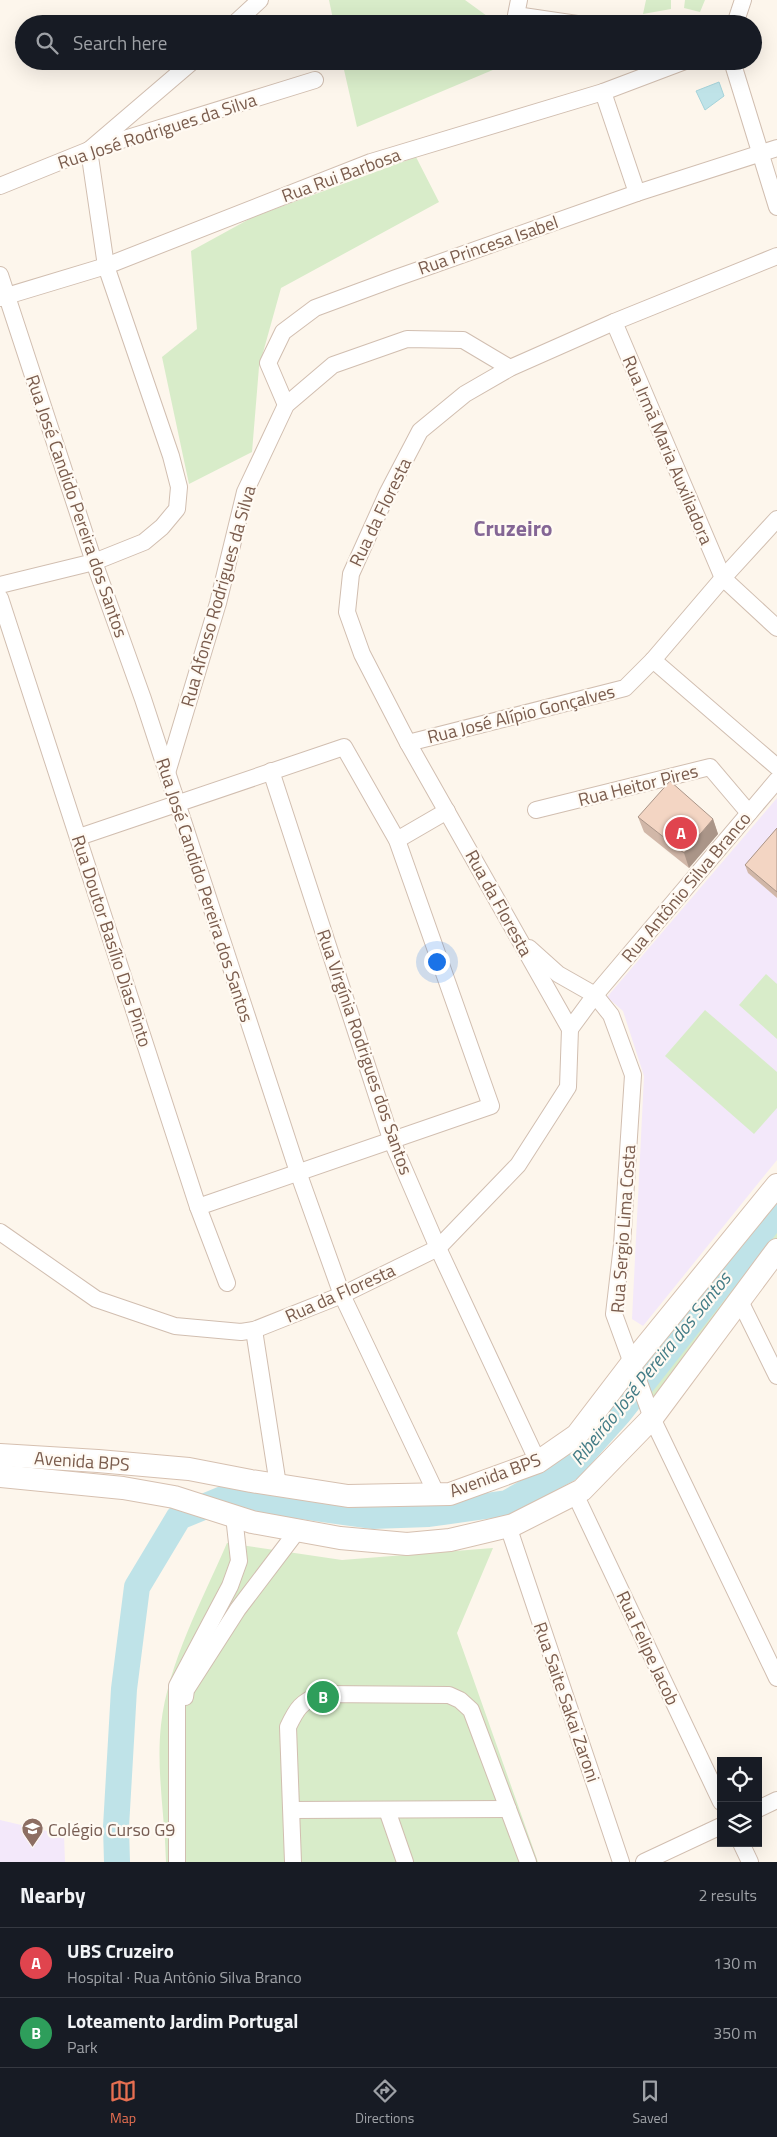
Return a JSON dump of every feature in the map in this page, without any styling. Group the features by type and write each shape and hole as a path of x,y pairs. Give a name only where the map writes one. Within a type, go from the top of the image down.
{"main road":[{"name":"Avenida BPS","path":"0,1456 98,1461 189,1469 348,1496 450,1494 538,1462 577,1434 777,1185"},
{"name":"Avenida BPS","path":"0,1476 123,1488 174,1497 228,1515 340,1538 407,1544 511,1534 582,1490 651,1415 777,1250"}],"street":[{"path":"244,15 260,0"},
{"path":"516,15 519,0"},
{"path":"738,15 743,0"},
{"path":"0,585 94,562 144,542 162,527 177,509 179,487 171,456 106,266 89,150 182,70"},
{"name":"Rua Rui Barbosa","path":"4,296 106,266 371,162 603,92 661,70"},
{"path":"735,70 759,154 777,207"},
{"name":"Rua José Rodrigues da Silva","path":"0,186 89,150 316,80"},
{"path":"603,92 637,193"},
{"name":"Rua Princesa Isabel","path":"286,405 268,363 283,332 315,308 637,193 777,148"},
{"name":"Rua da Floresta","path":"0,1232 96,1299 176,1326 241,1332 254,1330 342,1295 438,1248 518,1165 568,1087 570,1029 408,743 362,654 347,612 351,574 387,494 420,431 465,394 510,368 614,322 777,256"},
{"name":"Rua José Candido Pereira dos Santos","path":"0,275 4,296 94,562 143,699 298,1172 342,1295 437,1495"},
{"name":"Rua Irmã Maria Auxiliadora","path":"614,322 723,578"},
{"name":"Rua Afonso Rodrigues da Silva","path":"167,773 218,603 245,492 286,405 333,365 407,339 462,340 510,368"},
{"name":"Rua José Alípio Gonçalves","path":"408,743 625,688 653,660 723,578 777,519"},
{"path":"723,578 777,628"},
{"name":"Rua Doutor Basílio Dias Pinto","path":"0,598 198,1206 227,1283"},
{"path":"653,660 777,768"},
{"path":"79,837 344,747 397,840 491,1106 198,1206"},
{"name":"Rua Heitor Pires","path":"536,810 710,767 749,813"},
{"name":"Rua Virgínia Rodrigues dos Santos","path":"271,771 391,1139 438,1248 538,1462"},
{"name":"Rua Antônio Silva Branco","path":"595,995 777,780"},
{"path":"397,840 447,810"},
{"path":"520,940 558,974 595,995 570,1029"},
{"name":"Rua Sergio Lima Costa","path":"595,995 611,1014 632,1075 622,1245 614,1314 651,1415 777,1678"},
{"path":"739,1299 777,1376"},
{"path":"254,1330 278,1485"},
{"name":"Rua Felipe Jacob","path":"575,1494 717,1794"},
{"path":"177,1862 176,1686 230,1586 239,1561 228,1515"},
{"path":"176,1728 186,1690 238,1609 298,1530"},
{"name":"Rua Saite Sakai Zaroni","path":"511,1534 621,1862"},
{"path":"239,1561 250,1571 268,1571"},
{"path":"293,1862 288,1728 295,1712 305,1700 321,1694 449,1695 460,1700 470,1710 528,1862"},
{"path":"762,1807 777,1800"},
{"path":"292,1810 508,1809"},
{"path":"387,1810 405,1862"},
{"path":"644,1862 717,1828"},
{"path":"743,1847 750,1862"}],"shaded area":[{"path":"777,798 777,1160 643,1326 632,1319 644,1076 623,1011 607,997"},
{"name":"Colégio Curso G9","path":"0,1820 64,1835 65,1862 0,1862"}],"green space":[{"path":"329,0 465,0 486,15 332,15"},
{"path":"646,0 671,0 671,9 643,14"},
{"path":"685,0 705,0 700,12 684,8"},
{"path":"344,70 493,70 357,127"},
{"path":"416,157 439,202 281,288 259,367 252,452 189,484 162,357 197,329 191,251 253,217"},
{"path":"766,974 777,984 777,1039 739,1005"},
{"path":"705,1010 777,1072 777,1108 754,1134 665,1056"},
{"path":"777,1195 777,1246 655,1403 641,1361"},
{"path":"227,1543 342,1560 493,1548 457,1633 538,1862 166,1862 160,1776 161,1725 165,1702 178,1655"}],"water":[{"path":"719,82 724,96 705,110 696,91"}],"building":[{"path":"670,781 713,819 684,853 638,817"},
{"path":"777,828 777,892 745,865"}],"waterway":[{"name":"Ribeirão José Pereira dos Santos","path":"117,1862 116,1827 124,1689 137,1587 179,1517 230,1496 372,1516 429,1514 507,1503 570,1468 620,1412 777,1212"}],"place":[{"name":"UBS Cruzeiro","path":"681,833"},
{"name":"Loteamento Jardim Portugal","path":"323,1697"},
{"name":"Colégio Curso G9","path":"32,1848"}],"district":[{"name":"Cruzeiro","path":"513,528"}]}
